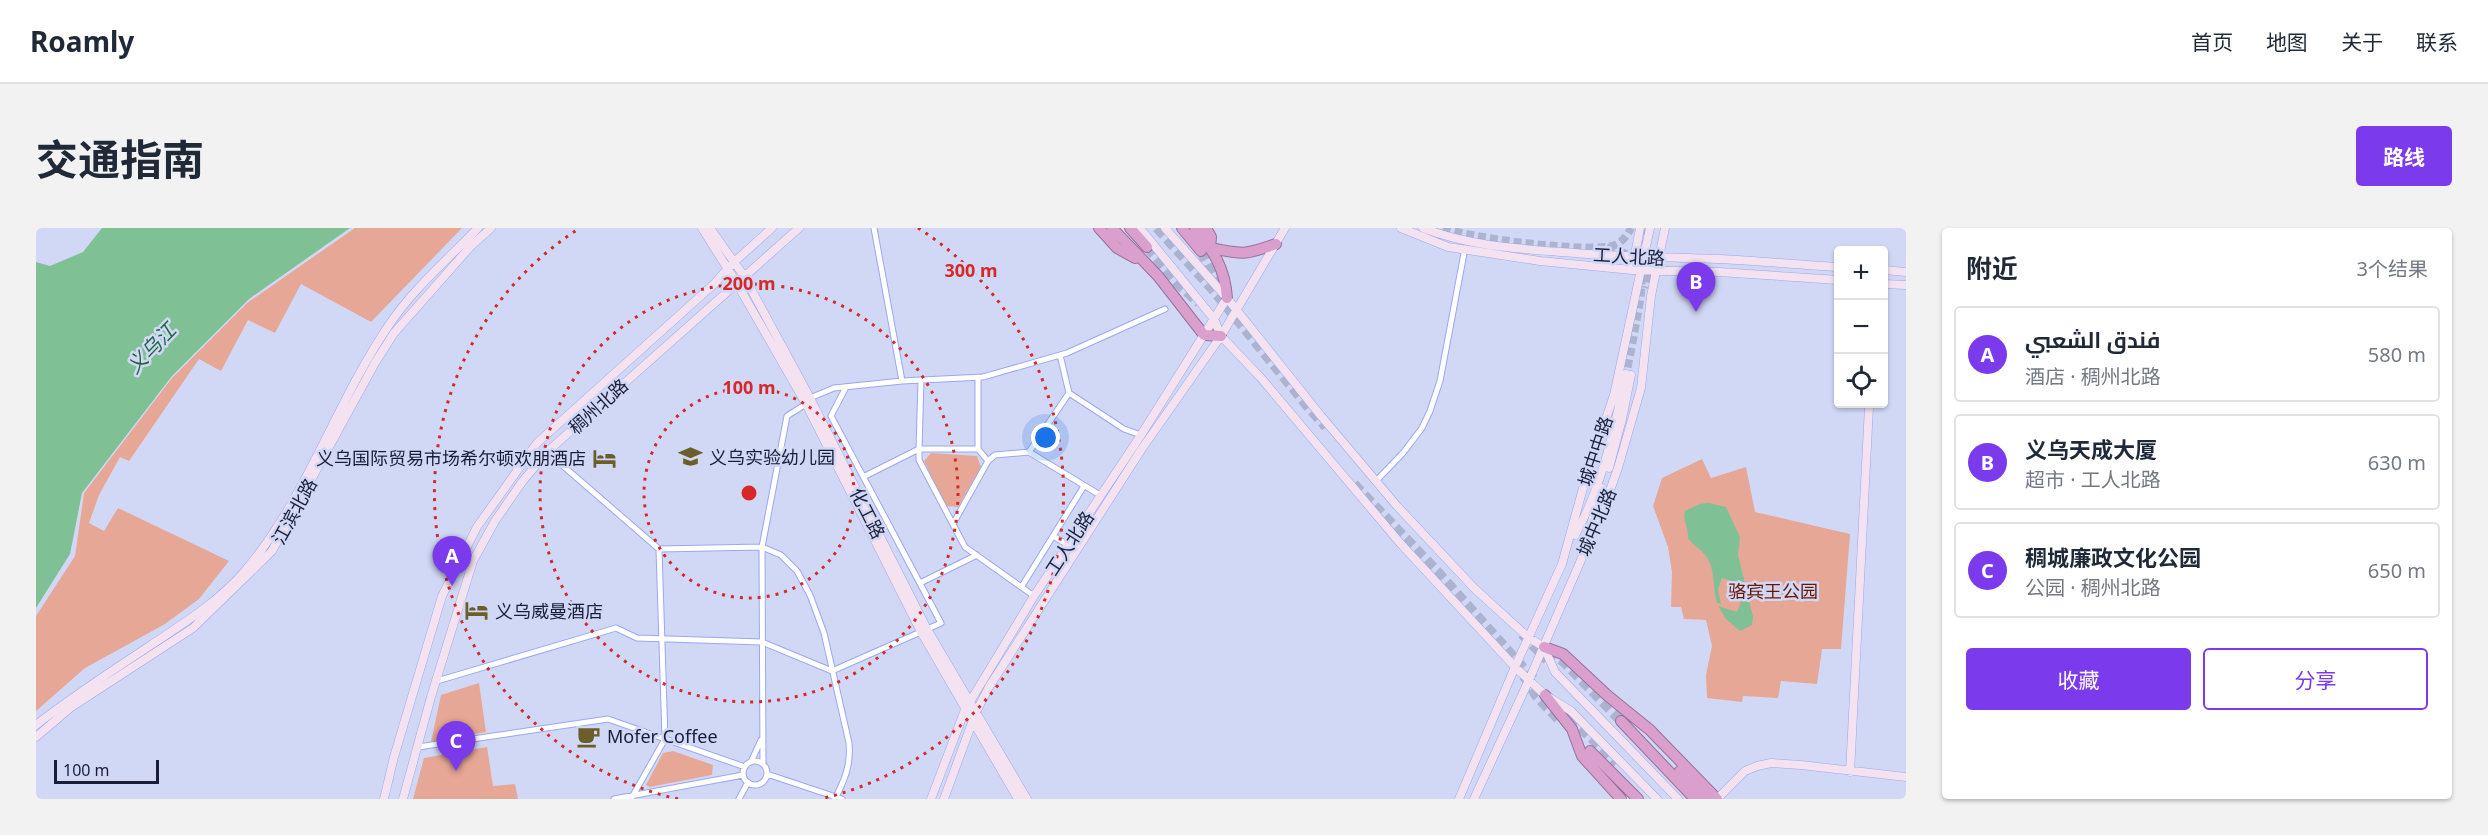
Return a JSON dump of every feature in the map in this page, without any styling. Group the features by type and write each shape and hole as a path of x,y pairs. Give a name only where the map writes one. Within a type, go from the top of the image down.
{"highway":[{"path":"1099,228 1117,248 1144,261"},
{"path":"1112,228 1158,276 1204,334 1221,336"},
{"path":"1130,228 1147,247"},
{"path":"1182,228 1221,263 1226,280 1227,298"},
{"path":"1195,228 1205,250"},
{"path":"1205,250 1210,237 1206,228"},
{"path":"1205,250 1248,254 1276,244"},
{"path":"1544,647 1563,654 1608,696 1706,799"},
{"path":"1545,695 1572,729 1582,756 1622,797"},
{"path":"1608,696 1650,730 1717,799"},
{"path":"1621,721 1695,799"},
{"path":"1590,751 1638,799"}],"main road":[{"name":"江滨北路","path":"36,725 70,698 201,612 244,573 276,529 365,364 390,324 432,275 478,228"},
{"name":"江滨北路","path":"36,737 70,708 193,628 272,552 394,333 471,246 492,228"},
{"name":"化工路","path":"702,228 731,266 744,276 924,631 968,706 972,722 1018,799"},
{"name":"化工路","path":"710,228 731,266 736,282 808,401"},
{"name":"稠州北路","path":"384,799 394,757 442,596 477,527 537,443 772,228"},
{"name":"稠州北路","path":"403,799 473,561 495,521 522,482 547,452 799,228"},
{"path":"1140,228 1214,319 1221,336 1261,378 1400,543 1515,667 1545,695 1571,711 1657,799"},
{"path":"1165,228 1227,298 1376,481 1475,589 1529,638 1544,647 1556,672 1678,799"},
{"name":"工人北路","path":"944,799 976,712 1044,598 1135,460 1221,336 1285,228"},
{"path":"1401,228 1448,247 1465,245"},
{"name":"工人北路","path":"1423,228 1465,245 1540,261 1632,270 1834,280"},
{"path":"1632,270 1640,228"},
{"name":"城中中路","path":"1459,799 1567,550 1585,481 1614,395 1650,228"},
{"name":"城中北路","path":"1474,799 1544,647 1604,507 1614,478 1641,387 1646,330 1665,228"},
{"name":"工人北路","path":"1465,245 1644,258 1719,259 1834,267"},
{"path":"1888,270 1906,272"},
{"path":"1888,284 1906,285"},
{"name":"工人北路","path":"931,799 968,706 1034,596 1141,435 1227,298"},
{"path":"1567,550 1584,520 1605,464 1629,375 1620,429 1585,547"},
{"path":"1850,772 1869,408"},
{"name":"化工路","path":"968,706 976,712 1027,799"},
{"path":"1717,799 1746,771 1772,763 1906,777"}],"street":[{"path":"874,228 902,381"},
{"path":"1376,481 1403,453 1422,428 1430,411 1440,381 1465,245"},
{"path":"547,452 659,549 762,548 781,555 797,572 810,595 824,633 849,743 850,759 847,775 838,798 768,774 763,764 762,548 787,416 808,401 834,388 902,381 978,378 1060,355 1165,309"},
{"path":"1060,355 1069,393 1124,429 1141,435"},
{"path":"978,378 978,449 988,461"},
{"path":"921,381 919,460 965,547 1034,596"},
{"path":"437,681 616,628 637,638 762,642 832,671 941,624 865,476 831,416 846,387"},
{"path":"1029,452 1069,393"},
{"path":"865,476 919,449 978,449"},
{"path":"953,524 988,461 996,455 1029,452 1100,495"},
{"path":"1022,586 1084,486"},
{"path":"1053,536 1068,545"},
{"path":"632,797 665,739 659,549"},
{"path":"920,583 977,555"},
{"path":"418,747 608,719 745,766"},
{"path":"762,738 751,762 745,766 743,775 748,782 758,785 765,781 768,774"},
{"path":"751,762 763,764"},
{"path":"614,799 743,775"},
{"path":"739,799 748,782"}],"green space":[{"path":"355,228 462,228 371,322 301,284 275,333 248,320 221,371 199,359 129,461 120,457 99,495 89,523 104,531 118,508 229,561 199,599 165,624 85,668 36,711 36,616 75,556 84,493 172,378 247,303"},
{"path":"931,453 977,456 981,467 958,507 946,506 924,461"},
{"name":"骆宾王公园","path":"1702,459 1711,478 1746,467 1755,512 1850,534 1841,649 1822,649 1817,684 1781,681 1778,698 1743,696 1742,702 1707,698 1706,675 1712,646 1706,620 1684,619 1681,607 1671,607 1672,572 1668,547 1653,506 1662,478"},
{"path":"479,683 486,732 431,742 441,695"},
{"path":"487,747 493,786 515,784 518,799 413,799 424,758"},
{"path":"673,751 713,765 712,775 649,787 646,785 663,753"}],"water":[{"name":"义乌江","path":"102,228 350,228 249,299 172,376 82,493 70,554 36,608 36,262 50,266 83,252"},
{"path":"1709,503 1726,507 1740,537 1738,555 1753,617 1752,625 1740,631 1726,619 1718,606 1737,612 1741,602 1732,581 1722,578 1718,590 1721,604 1717,603 1709,561 1688,538 1685,511 1700,504"}],"tunnel":[{"path":"1157,228 1213,290 1326,427"},
{"path":"1443,228 1503,240 1582,248 1615,245 1631,228"},
{"path":"1640,228 1648,257 1645,288"},
{"path":"1147,247 1177,283 1199,303"},
{"path":"1607,248 1631,258 1638,266 1641,275 1640,298 1626,374"},
{"path":"1201,251 1219,289"},
{"path":"1354,484 1437,571 1536,682"},
{"path":"1522,634 1547,660"},
{"path":"1549,650 1565,663 1621,721"},
{"path":"1524,676 1537,697 1561,722"},
{"path":"1559,707 1617,763"}],"place":[{"name":"义乌天成大厦","path":"1696,312"},
{"name":"义乌实验幼儿园","path":"691,457"},
{"name":"义乌国际贸易市场希尔顿欢朋酒店","path":"604,458"},
{"name":"فندق الشعبي","path":"452,586"},
{"name":"义乌威曼酒店","path":"477,611"},
{"name":"Mofer Coffee","path":"589,736"},
{"name":"稠城廉政文化公园","path":"456,771"}]}
